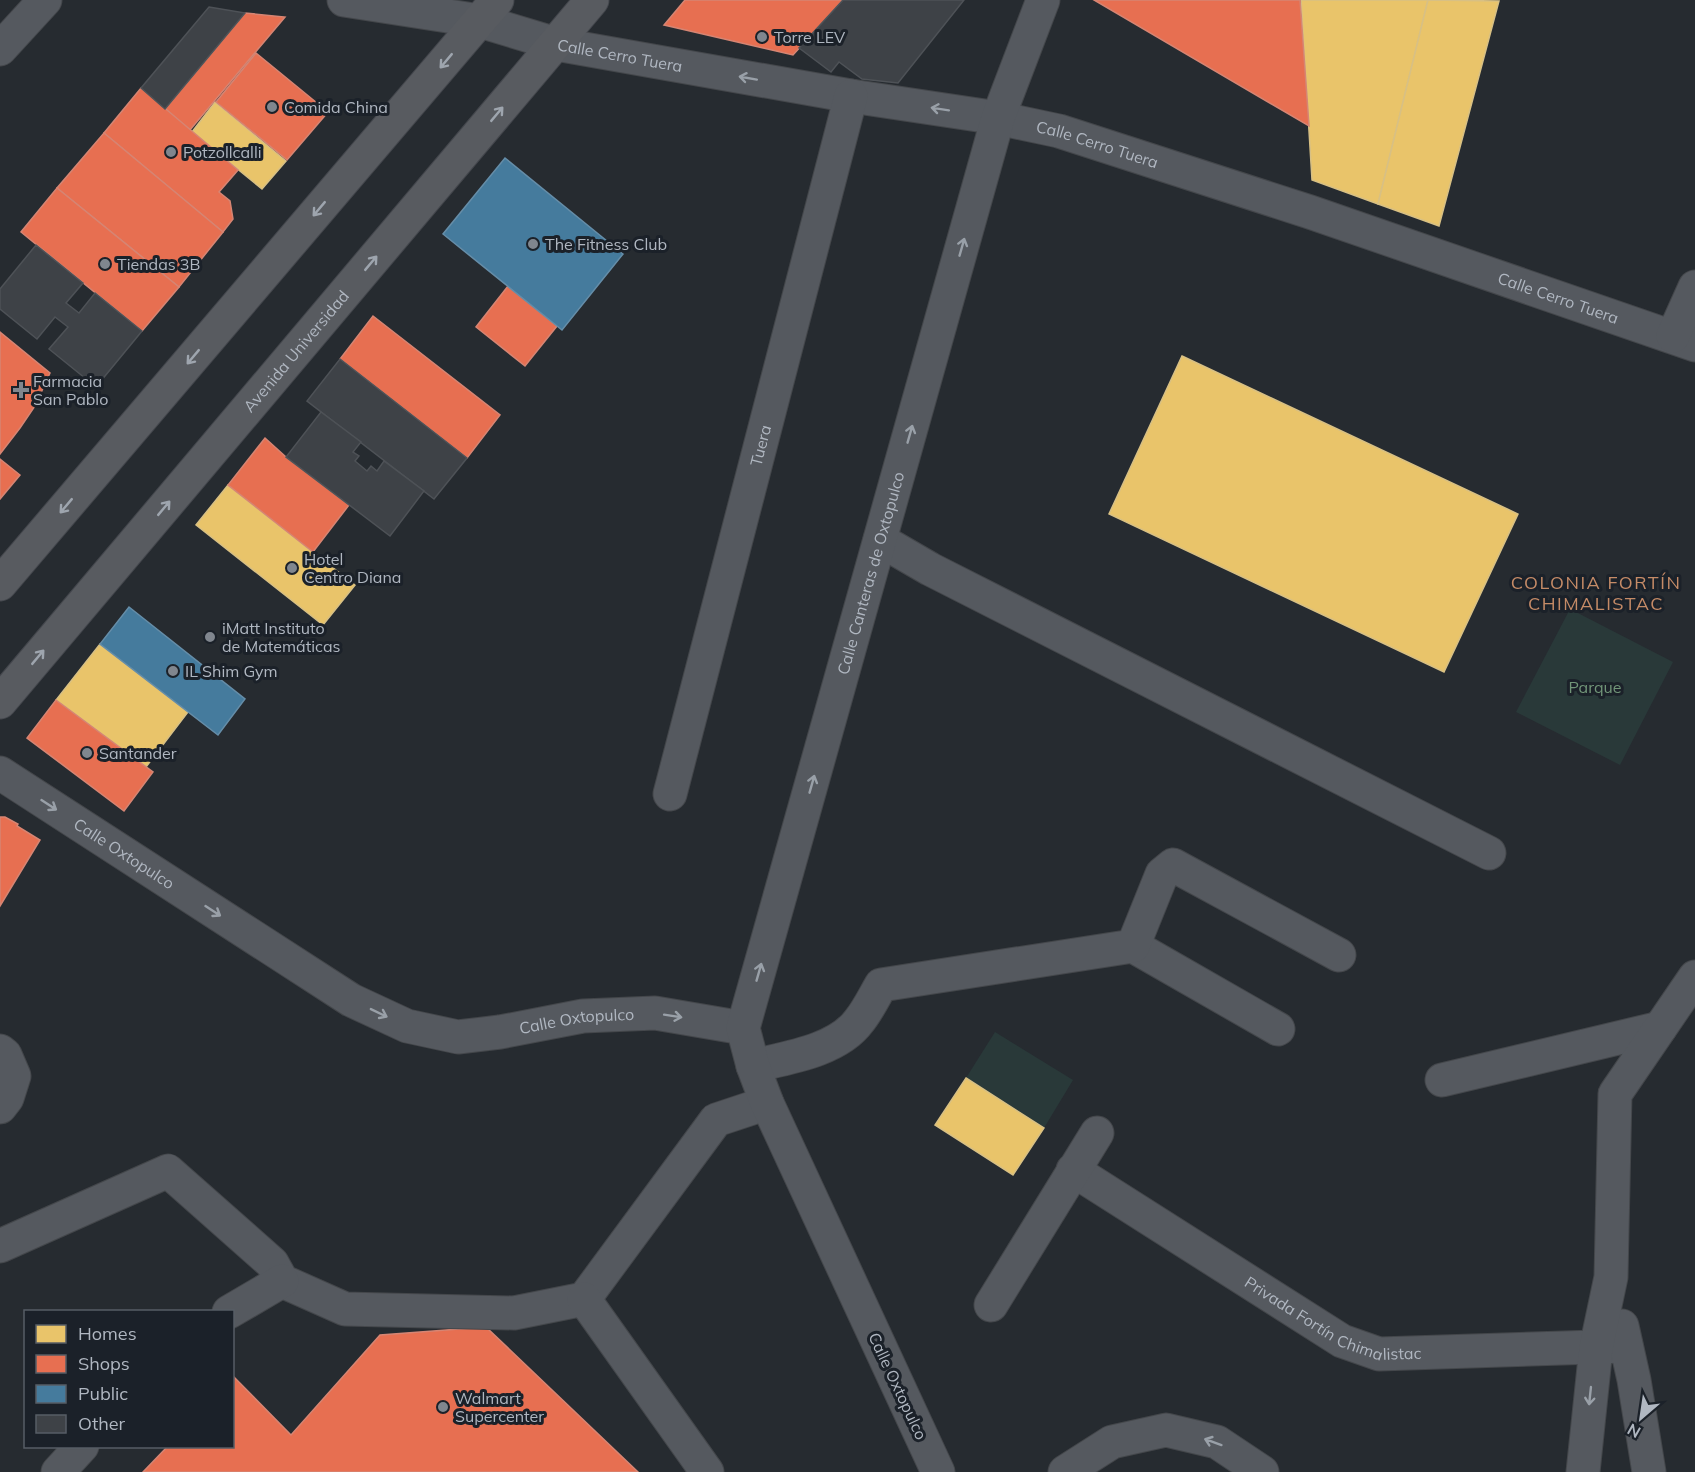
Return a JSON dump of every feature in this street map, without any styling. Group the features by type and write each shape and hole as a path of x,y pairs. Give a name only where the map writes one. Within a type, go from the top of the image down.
{"main road":[{"name":"Avenida Universidad","path":"0,702 592,0"},
{"path":"0,584 489,10"}],"street":[{"path":"0,50 45,0"},
{"name":"Calle Cerro Tuera","path":"344,0 489,10 556,44 1059,130 1310,212 1684,340"},
{"name":"Calle Canteras de Oxtopulco","path":"743,1028 998,118 1043,0"},
{"name":"Tuera","path":"670,794 851,96"},
{"path":"1684,340 1695,287"},
{"path":"880,540 940,574 1489,853"},
{"name":"Calle Oxtopulco","path":"0,773 351,1000 407,1026 458,1036 500,1032 583,1016 655,1013 743,1028 753,1066 767,1104 938,1472"},
{"path":"1132,946 1162,874 1173,865 1340,955"},
{"path":"753,1066 815,1051 850,1031 859,1021 881,985 1132,946 1278,1029"},
{"path":"1583,1472 1611,1347 1615,1094 1695,977"},
{"path":"1442,1080 1660,1028"},
{"path":"0,1051 5,1055 14,1076 8,1098 0,1107"},
{"path":"0,1246 168,1171 272,1263 282,1281 345,1309 514,1313 584,1299 716,1120 767,1104"},
{"path":"991,1305 1097,1133"},
{"name":"Privada Fortín Chimalistac","path":"1073,1170 1342,1341 1379,1354 1611,1347"},
{"path":"231,1310 282,1281"},
{"path":"584,1299 706,1472"},
{"path":"1611,1347 1649,1472"},
{"path":"1065,1472 1112,1442 1166,1430 1216,1442 1262,1472"},
{"path":"58,1472 80,1448"}],"green space":[{"name":"Parque","path":"1570,609 1673,662 1620,765 1516,712"},
{"path":"995,1032 1073,1080 1044,1128 966,1078"}],"building: Homes":[{"path":"1301,0 1428,0 1378,204 1312,180"},
{"path":"1428,0 1499,1 1439,226 1378,204"},
{"path":"215,102 286,161 262,189 192,132"},
{"path":"1182,356 1518,514 1444,672 1109,514"},
{"name":"Hotel Centro Diana","path":"228,485 355,585 323,625 196,525"},
{"path":"100,644 188,712 146,767 56,700"},
{"path":"966,1078 1044,1128 1013,1175 935,1125"}],"building: Shops":[{"name":"Torre LEV","path":"685,0 843,0 793,55 664,25"},
{"path":"1094,0 1300,0 1309,126"},
{"path":"245,13 285,17 190,130 165,109"},
{"name":"Comida China","path":"256,53 328,112 287,160 216,102"},
{"name":"Potzollcalli","path":"141,88 238,170 219,192 230,201 233,219 223,232 104,133"},
{"path":"104,133 223,232 179,287 57,188"},
{"name":"Tiendas 3B","path":"57,188 179,287 142,331 21,232"},
{"path":"508,286 557,326 525,366 476,327"},
{"path":"373,316 500,415 467,458 340,359"},
{"name":"Farmacia San Pablo","path":"0,332 50,373 35,406 0,454"},
{"path":"265,438 349,505 313,552 228,485"},
{"path":"0,459 20,475 0,499"},
{"name":"Santander","path":"56,700 153,772 124,811 27,738"},
{"path":"0,817 5,817 18,824 17,826 40,840 0,906"},
{"name":"Walmart Supercenter","path":"486,1327 638,1472 143,1472 166,1448 234,1448 234,1377 291,1435 380,1335"}],"building: Public":[{"name":"The Fitness Club","path":"505,158 623,254 562,330 443,234"},
{"name":"IL Shim Gym","path":"129,607 245,699 218,735 100,644"}],"building: Other":[{"path":"843,0 964,0 898,83 862,79 839,62 831,72 799,48"},
{"path":"209,7 245,13 165,109 141,88"},
{"path":"36,245 83,283 66,303 79,313 95,293 142,331 96,387 49,349 68,327 55,317 37,339 0,309 0,289"},
{"path":"340,359 467,458 434,499 307,401"},
{"path":"321,412 361,442 353,452 359,456 355,461 367,471 371,466 377,471 384,461 424,491 390,536 286,457"}],"place":[{"name":"Torre LEV","path":"762,37"},
{"name":"Comida China","path":"272,107"},
{"name":"Potzollcalli","path":"171,152"},
{"name":"The Fitness Club","path":"533,244"},
{"name":"Tiendas 3B","path":"105,264"},
{"name":"Farmacia San Pablo","path":"21,390"},
{"name":"Hotel Centro Diana","path":"292,568"},
{"name":"iMatt Instituto de Matemáticas","path":"210,637"},
{"name":"IL Shim Gym","path":"173,671"},
{"name":"Santander","path":"87,753"},
{"name":"Walmart Supercenter","path":"443,1407"}],"district":[{"name":"COLONIA FORTÍN CHIMALISTAC","path":"1596,593"}]}
